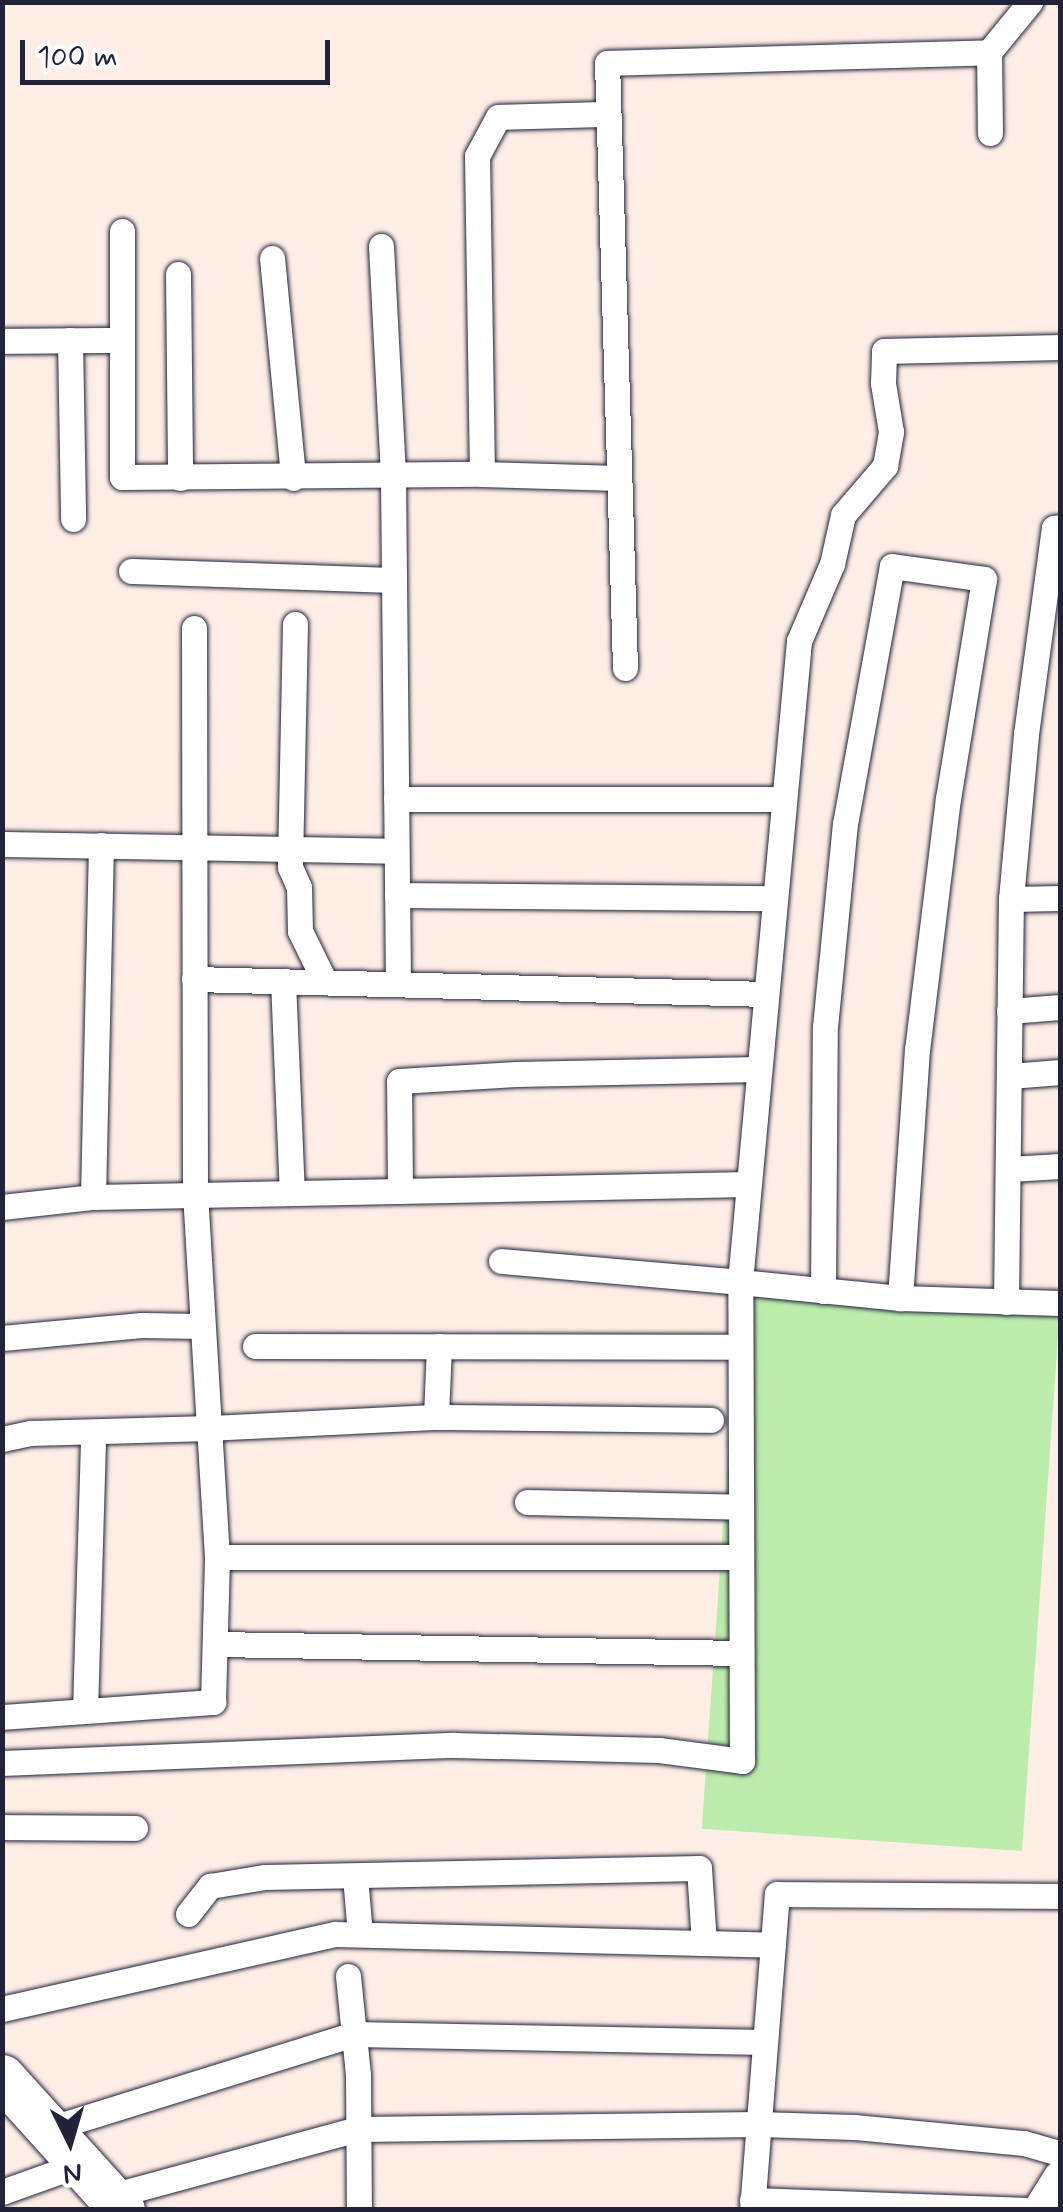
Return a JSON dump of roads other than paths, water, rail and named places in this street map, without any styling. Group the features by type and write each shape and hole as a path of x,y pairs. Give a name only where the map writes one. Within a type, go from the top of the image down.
{"highway":[{"path":"2,2078 104,2190"}],"street":[{"path":"990,133 989,52 1030,2"},
{"path":"625,668 607,64 989,52"},
{"path":"482,474 477,156 498,117 608,114"},
{"path":"122,231 122,478 394,478 482,474 620,478"},
{"path":"381,246 394,478 398,984"},
{"path":"272,258 293,478"},
{"path":"178,274 180,478"},
{"path":"70,340 73,519"},
{"path":"2,341 122,340"},
{"path":"2,1763 454,1744 659,1750 742,1761 740,1282 799,640 832,564 844,515 885,466 892,432 883,383 884,351 1060,348"},
{"path":"1006,1302 1011,899 1048,666 1054,528 1060,527"},
{"path":"823,1290 826,1027 845,824 892,566 984,579 948,798 916,1048 900,1298"},
{"path":"130,570 394,580"},
{"path":"295,624 290,867 300,887 300,931 325,982"},
{"path":"2,1717 213,1702 218,1557 200,1326 195,1195 194,628"},
{"path":"396,799 784,799"},
{"path":"2,844 396,851"},
{"path":"93,1197 101,845"},
{"path":"397,895 775,898"},
{"path":"1011,899 1060,898"},
{"path":"194,979 766,994"},
{"path":"282,981 292,1192"},
{"path":"1010,1010 1060,1007"},
{"path":"400,1190 399,1082 516,1074 760,1069"},
{"path":"1010,1076 1060,1072"},
{"path":"1010,1169 1060,1166"},
{"path":"2,1207 93,1197 748,1184"},
{"path":"501,1260 900,1298 1060,1303"},
{"path":"2,1338 140,1325 200,1326"},
{"path":"254,1346 740,1347"},
{"path":"436,1417 439,1346"},
{"path":"2,1439 31,1433 93,1434 436,1417 711,1420"},
{"path":"86,1711 93,1434"},
{"path":"527,1502 740,1507"},
{"path":"218,1557 740,1557"},
{"path":"215,1644 741,1653"},
{"path":"2,1827 135,1828"},
{"path":"188,1914 210,1886 265,1877 698,1868 704,1943"},
{"path":"355,1876 360,1934"},
{"path":"1029,2210 752,2205 777,1894 1060,1896"},
{"path":"2,2009 336,1934 773,1945"},
{"path":"348,1976 354,2034 358,2210"},
{"path":"49,2130 354,2034 765,2042"},
{"path":"2,2192 104,2190 358,2129 759,2124 1024,2144 1060,2154"},
{"path":"1040,2210 1060,2178"}]}
